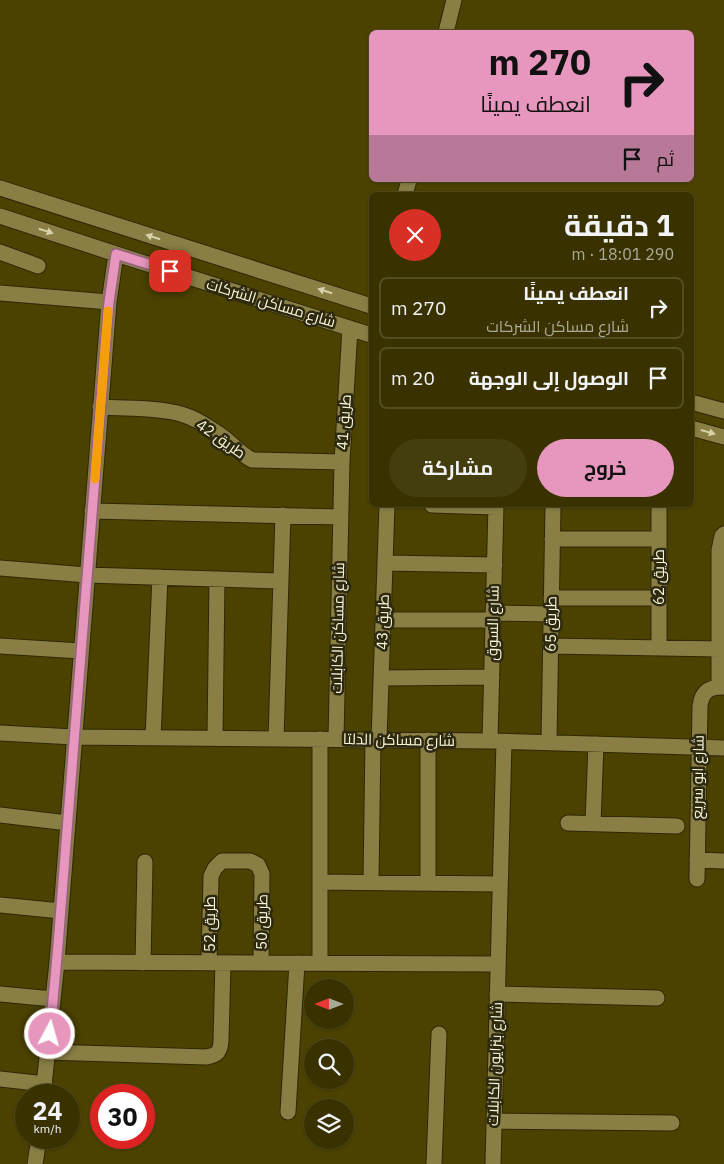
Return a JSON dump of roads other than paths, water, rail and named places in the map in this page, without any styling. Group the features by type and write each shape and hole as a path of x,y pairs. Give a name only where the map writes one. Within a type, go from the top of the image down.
{"street":[{"path":"446,30 454,0"},
{"name":"شارع مساكن الشركات","path":"0,188 369,305"},
{"name":"شارع مساكن الشركات","path":"0,216 369,334"},
{"path":"0,252 38,266"},
{"path":"45,1084 57,962 109,302 116,254"},
{"path":"0,294 109,302"},
{"name":"طريق 41","path":"341,517 342,462 350,328"},
{"path":"694,403 724,411"},
{"name":"طريق 42","path":"100,407 164,410 181,414 198,421 224,437 242,455 252,460 342,462"},
{"path":"694,429 724,437"},
{"name":"طريق 43","path":"371,883 387,507"},
{"name":"شارع السوق","path":"496,507 492,677 497,741 500,884 498,964"},
{"name":"طريق 65","path":"549,742 553,507"},
{"name":"طريق 62","path":"659,507 659,648"},
{"path":"92,511 341,517"},
{"path":"276,739 283,516"},
{"name":"شارع مساكن الكابلات","path":"336,739 341,517"},
{"path":"721,687 719,649 722,581 720,550 724,534"},
{"path":"552,539 659,539"},
{"path":"385,563 495,565"},
{"path":"0,568 87,575 280,581"},
{"path":"154,738 160,577"},
{"path":"216,738 217,579"},
{"path":"551,598 659,598"},
{"path":"383,620 550,614"},
{"path":"0,646 81,651"},
{"path":"550,646 719,649"},
{"path":"381,678 492,677"},
{"name":"شارع ابو سريع","path":"697,879 701,698 711,688 721,687"},
{"name":"شارع مساكن الدلتا","path":"0,733 74,737 497,741 724,748"},
{"path":"320,739 320,963"},
{"path":"428,740 428,883"},
{"path":"593,824 596,744"},
{"path":"0,815 68,823"},
{"path":"568,823 677,826"},
{"path":"697,860 724,861"},
{"name":"طريق 50","path":"210,885 211,876 215,868 222,861 250,861 258,864 263,882 261,963"},
{"path":"143,962 145,862"},
{"path":"320,882 500,884"},
{"name":"طريق 52","path":"48,1052 206,1057 214,1056 220,1050 221,1041 210,885"},
{"path":"0,905 61,911"},
{"path":"57,962 498,964"},
{"path":"288,1112 297,963"},
{"name":"شارع بنزايون الكابلات","path":"493,1164 498,964"},
{"path":"0,994 53,999"},
{"path":"497,994 658,998"},
{"path":"434,1164 439,1034"},
{"path":"0,1079 20,1084"},
{"path":"494,1121 672,1123"},
{"path":"36,1164 37,1149"}]}
